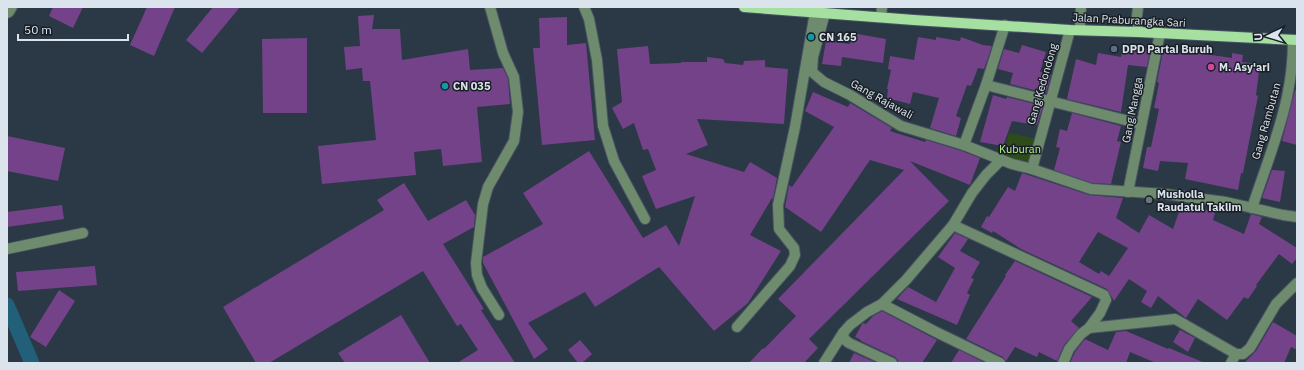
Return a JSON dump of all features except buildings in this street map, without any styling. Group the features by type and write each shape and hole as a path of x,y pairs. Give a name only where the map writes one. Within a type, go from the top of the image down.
{"main road":[{"name":"Jalan Praburangka Sari","path":"744,7 826,13 881,12 1005,25 1075,30 1295,40"}],"street":[{"path":"7,13 12,7"},
{"path":"490,7 504,53 514,77 518,112 514,141 488,187 483,204 476,263 477,275 482,288 499,315"},
{"path":"584,7 589,19 597,60 603,126 614,161 645,219"},
{"name":"Gang Kedondong","path":"1032,169 1049,102 1075,30 1081,7"},
{"path":"1138,7 1138,32"},
{"path":"737,327 790,266 795,255 794,248 779,229 778,205 795,127 815,12"},
{"name":"Gang Rajawali","path":"826,13 813,57 812,72 824,82 850,95 901,126 964,145 1012,164 1032,169 1091,189 1165,194 1226,202 1297,217"},
{"path":"964,145 986,85 1005,25"},
{"name":"Gang Mangga","path":"1128,192 1160,33"},
{"name":"Gang Rambutan","path":"1252,208 1282,118 1287,98 1295,40"},
{"path":"986,85 1141,124"},
{"path":"824,363 843,333 853,322 866,312 882,304 906,280 953,225 972,193 1001,160"},
{"path":"953,225 1103,294 1106,298 1104,306 1089,328 1081,334 1069,349 1063,363"},
{"path":"7,249 84,233"},
{"path":"1089,328 1175,319 1233,358 1243,354 1250,348 1276,304 1297,283"},
{"path":"882,304 1000,363"},
{"path":"843,333 844,339 851,345 892,363"}],"green space":[{"name":"Kuburan","path":"1009,133 1038,139 1031,167 1002,158"}],"waterway":[{"path":"7,305 32,363"}],"place":[{"name":"CN 165","path":"811,37"},
{"name":"DPD Partai Buruh","path":"1114,49"},
{"name":"M. Asy'ari","path":"1211,67"},
{"name":"CN 035","path":"445,86"},
{"name":"Musholla Raudatul Taklim","path":"1149,200"}]}
